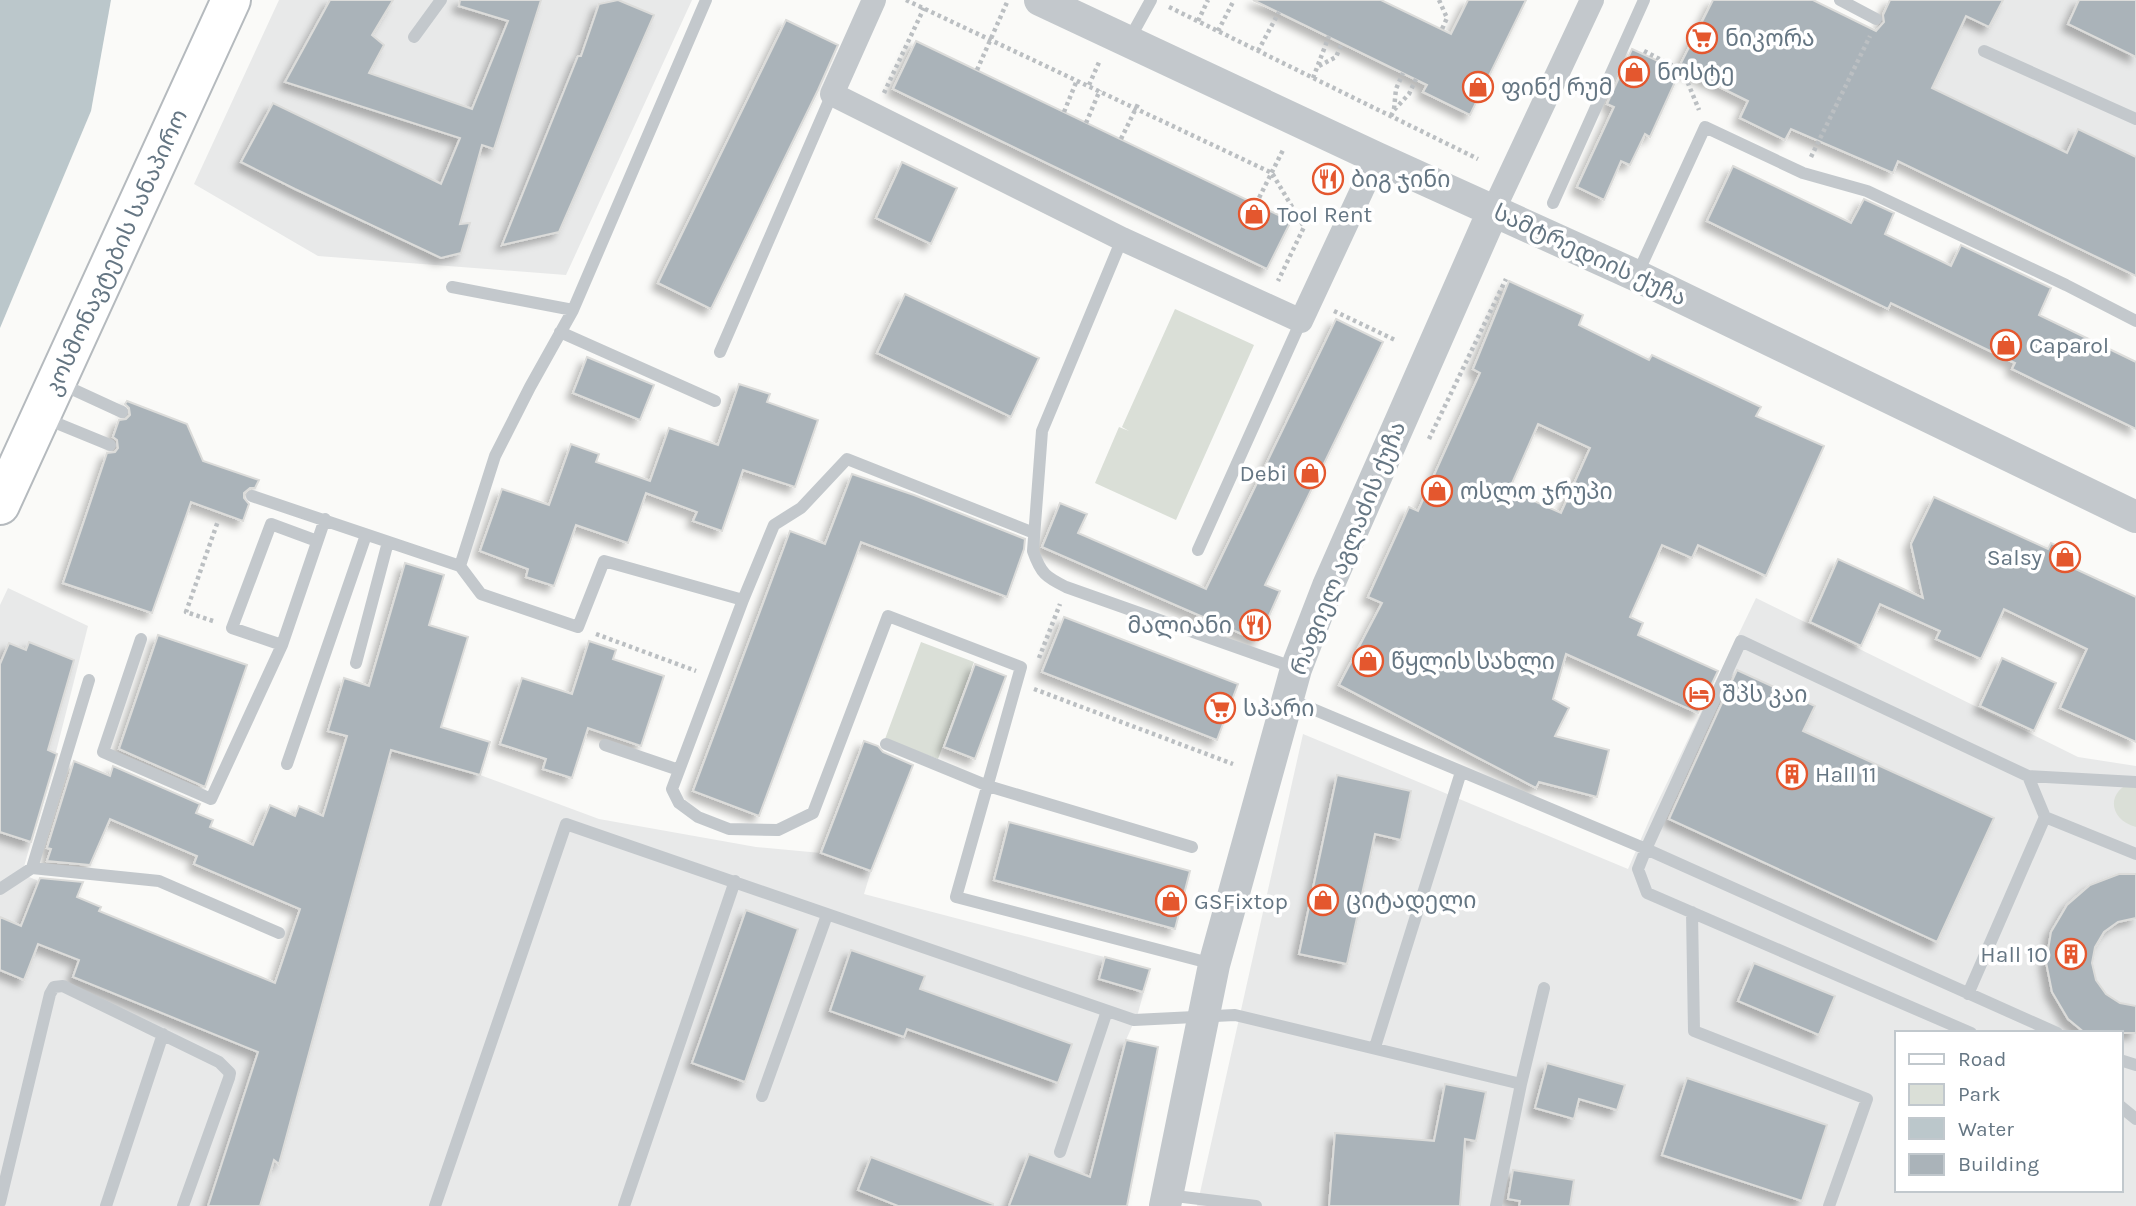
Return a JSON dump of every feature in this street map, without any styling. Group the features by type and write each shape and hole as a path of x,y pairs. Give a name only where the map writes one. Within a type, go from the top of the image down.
{"main road":[{"name":"კოსმონავტების სანაპირო","path":"0,505 231,0"}],"street":[{"path":"874,0 832,94 1122,239 1267,306 1306,311 1377,158"},
{"name":"სამტრედიის ქუჩა","path":"1040,0 1377,158 1637,275 2136,517"},
{"name":"რაფიელ აგლაძის ქუჩა","path":"1166,1201 1214,965 1292,683 1339,561 1493,211 1592,0"}],"lane":[{"path":"414,37 441,0"},
{"path":"460,566 495,456 573,310 706,0"},
{"path":"1129,40 1151,0"},
{"path":"1553,203 1644,0"},
{"path":"1840,0 1876,19"},
{"path":"1984,51 2136,119"},
{"path":"720,352 832,94"},
{"path":"1637,275 1706,127 1802,173 1867,191 2067,285 2136,321"},
{"path":"1122,239 1042,430 1033,551 1044,576 1292,683 1461,772 1646,849 2052,1031"},
{"path":"452,287 573,310"},
{"path":"1198,550 1306,311"},
{"path":"560,332 715,401"},
{"path":"56,382 122,412"},
{"path":"41,416 110,445"},
{"path":"1034,533 847,458 801,508 774,525 672,789 679,803 698,817 729,829 779,830 813,813 888,616 1021,667 956,897 1214,965"},
{"path":"252,496 460,566 481,594 578,627 604,561 743,600"},
{"path":"141,639 103,752 211,799 282,645 325,519"},
{"path":"282,645 232,628 271,524 317,541"},
{"path":"287,764 366,534"},
{"path":"356,663 388,542"},
{"path":"1966,1031 1647,892 1638,869 1741,641 2028,776 2136,782"},
{"path":"33,868 89,680"},
{"path":"886,744 988,786 1192,846"},
{"path":"606,745 679,770"},
{"path":"1376,1047 1461,772"},
{"path":"2028,776 2045,817 2136,854"},
{"path":"1968,994 2045,817"},
{"path":"435,1206 566,824 1134,1020 1236,1015 1521,1084"},
{"path":"0,889 33,868 159,881 279,933"},
{"path":"624,1206 735,881"},
{"path":"1692,912 1694,1031 1867,1099 1829,1206"},
{"path":"762,1096 827,915"},
{"path":"0,1202 50,994 54,987 63,986 219,1062 230,1073 183,1206"},
{"path":"1496,1206 1544,988"},
{"path":"1060,1152 1107,1011"},
{"path":"106,1206 163,1034"},
{"path":"1166,1201 1256,1206"}],"path":[{"path":"906,0 1272,173 1304,227 1267,306"},
{"path":"977,70 1008,0"},
{"path":"1198,21 1208,0"},
{"path":"1219,31 1234,0"},
{"path":"1439,0 1447,18 1441,29"},
{"path":"1167,5 1478,159"},
{"path":"874,115 924,8"},
{"path":"1258,51 1279,12"},
{"path":"1802,173 1876,19"},
{"path":"1313,78 1329,36"},
{"path":"1625,42 1682,71 1706,127"},
{"path":"1319,66 1336,57 1342,43"},
{"path":"1394,110 1396,89 1403,73"},
{"path":"1391,116 1409,94 1416,79"},
{"path":"1063,112 1077,80"},
{"path":"1086,123 1100,90"},
{"path":"1121,139 1138,104"},
{"path":"1256,204 1283,150"},
{"path":"1306,311 1397,341"},
{"path":"199,616 186,612 218,521"},
{"path":"1021,667 1038,659 1066,587"},
{"path":"578,627 715,677"},
{"path":"1017,683 1233,764"}],"shaded area":[{"path":"279,0 692,0 566,275 318,256 194,184"},
{"path":"1890,0 2136,0 2136,276 1898,160 1893,173 1824,143"},
{"path":"8,588 88,626 22,874 101,907 99,912 284,986 355,882 391,750 480,775 599,819 756,847 821,853 871,871 864,894 1150,969 1138,1013 1126,1040 1158,1047 1127,1206 0,1206 0,605"},
{"path":"1756,598 2078,757 2136,766 2136,1206 1197,1206 1303,734 1628,869"}],"green space":[{"path":"1175,309 1254,345 1176,520 1095,483 1119,427 1129,431 1122,427"},
{"path":"921,642 974,662 938,759 885,739"},
{"path":"2136,781 2136,827 2120,818 2114,804 2119,790"}],"water":[{"path":"0,0 111,0 91,111 0,328"}],"building":[{"path":"330,0 393,0 372,35 384,45 369,73 472,109 508,21 459,6 460,0 541,0 494,149 482,145 460,224 470,223 461,253 441,258 241,162 273,103 441,184 460,138 285,82"},
{"path":"618,0 654,15 559,232 502,245 578,56 581,56 599,4"},
{"path":"1253,0 1381,0 1451,34 1468,0 1526,0 1470,115 1423,92 1427,85"},
{"path":"1713,0 1813,0 1876,31 1884,22 1883,15 1890,0 2003,0 1989,27 1966,16 1932,88 2067,153 2078,129 2136,157 2136,276 1898,161 1893,173 1791,129 1785,140 1740,118 1748,101 1679,67"},
{"path":"2079,0 2136,0 2136,57 2068,24"},
{"path":"786,20 838,45 711,309 658,283"},
{"path":"916,41 1291,221 1267,269 893,89"},
{"path":"1632,49 1680,71 1650,137 1645,134 1630,165 1621,161 1604,200 1577,187 1614,107 1607,104"},
{"path":"902,162 957,188 931,244 876,218"},
{"path":"1733,166 1851,223 1864,199 1894,213 1885,234 1951,266 1961,245 2051,288 2039,315 2136,362 2136,429 2012,369 2015,363 1891,303 1888,309 1707,221"},
{"path":"1509,281 1583,315 1579,325 1649,360 1652,355 1761,407 1756,416 1824,446 1766,576 1698,545 1692,558 1662,545 1630,617 1643,623 1638,635 1718,671 1698,713 1566,654 1553,699 1569,708 1555,736 1609,750 1597,797 1539,782 1536,788 1339,685 1382,603 1368,597 1409,507 1418,511 1480,373 1473,369","holes":["1538,424 1590,448 1561,513 1509,490"]},
{"path":"905,294 1039,358 1011,417 877,353"},
{"path":"1336,319 1383,342 1265,585 1280,591 1258,641 1042,547 1060,503 1087,514 1078,533 1206,589"},
{"path":"587,357 654,385 640,420 573,393"},
{"path":"739,384 770,394 767,402 818,420 795,487 743,470 722,531 693,521 697,512 646,493 628,543 576,525 554,586 526,577 528,569 480,551 502,489 549,505 571,444 599,454 596,462 650,481 669,428 718,445"},
{"path":"127,401 187,424 203,461 259,480 255,488 244,493 249,504 243,521 191,502 152,613 63,583 107,453 115,452 118,448 117,440 113,437 119,420 130,415 125,404"},
{"path":"852,474 914,495 1025,539 1007,597 861,542 759,816 693,791 790,531 825,544"},
{"path":"1934,497 2048,549 2051,543 2075,554 2069,566 2136,597 2136,742 2060,708 2087,649 2004,609 1981,659 1936,639 1940,631 1880,604 1861,646 1810,622 1838,559 1923,598 1911,544"},
{"path":"405,563 444,575 429,625 468,637 441,727 490,742 480,775 391,750 279,1164 274,1160 260,1206 208,1206 258,1052 73,977 79,960 38,944 24,980 0,970 0,917 21,926 40,878 83,882 77,897 101,907 99,911 275,983 300,909 194,864 197,856 110,819 90,865 47,861 51,849 47,848 74,761 110,776 113,766 200,804 196,813 213,820 210,827 253,845 270,805 295,816 299,806 323,816 347,736 328,731 344,678 369,686"},
{"path":"1064,617 1238,684 1217,740 1042,672"},
{"path":"158,635 247,665 205,787 119,749"},
{"path":"589,641 616,650 613,659 664,676 641,746 588,728 572,778 543,769 546,759 500,744 522,678 572,694"},
{"path":"29,642 74,660 48,750 57,754 31,842 0,832 0,664 9,643 26,650"},
{"path":"2002,658 2056,683 2034,731 1980,706"},
{"path":"975,664 1006,676 975,759 944,747"},
{"name":"Hall 11","path":"1737,670 1815,706 1803,731 1994,818 1937,942 1669,819"},
{"path":"864,741 913,765 871,871 821,853"},
{"path":"1337,775 1411,791 1401,840 1375,834 1347,964 1299,954"},
{"path":"1009,822 1190,871 1175,929 994,880"},
{"name":"Hall 10","path":"2119,874 2136,874 2136,918 2118,922 2104,932 2095,947 2092,963 2096,980 2106,994 2120,1003 2136,1006 2136,1033 2083,1031 2068,1019 2052,992 2046,962 2051,932 2067,905 2090,885"},
{"path":"746,910 798,929 745,1082 692,1063"},
{"path":"851,950 925,976 920,989 1072,1044 1058,1083 907,1029 904,1037 830,1011"},
{"path":"1105,957 1150,969 1143,992 1099,979"},
{"path":"1754,963 1835,996 1819,1035 1738,1001"},
{"path":"1126,1040 1158,1047 1127,1206 1009,1206 1029,1154 1090,1177"},
{"path":"1547,1063 1625,1085 1617,1110 1579,1099 1574,1119 1535,1108"},
{"path":"1687,1078 1827,1125 1802,1201 1662,1155"},
{"path":"1445,1084 1486,1092 1476,1141 1465,1139 1460,1206 1329,1206 1335,1133 1434,1141"},
{"path":"871,1157 993,1206 898,1206 858,1190"},
{"path":"1513,1170 1574,1180 1570,1206 1519,1206 1520,1201 1508,1199"}],"place":[{"name":"ნიკორა","path":"1702,38"},
{"name":"ნოსტე","path":"1634,72"},
{"name":"ფინქ რუმ","path":"1478,87"},
{"name":"ბიგ ჯინი","path":"1328,179"},
{"name":"Tool Rent","path":"1254,214"},
{"name":"Caparol","path":"2006,345"},
{"name":"Debi","path":"1310,473"},
{"name":"ოსლო ჯრუპი","path":"1437,491"},
{"name":"Salsy","path":"2065,557"},
{"name":"მალიანი","path":"1255,625"},
{"name":"წყლის სახლი","path":"1368,661"},
{"name":"შპს კაი","path":"1699,694"},
{"name":"სპარი","path":"1220,708"},
{"name":"Hall 11","path":"1792,774"},
{"name":"ციტადელი","path":"1323,900"},
{"name":"GSFixtop","path":"1171,901"},
{"name":"Hall 10","path":"2071,954"}]}
